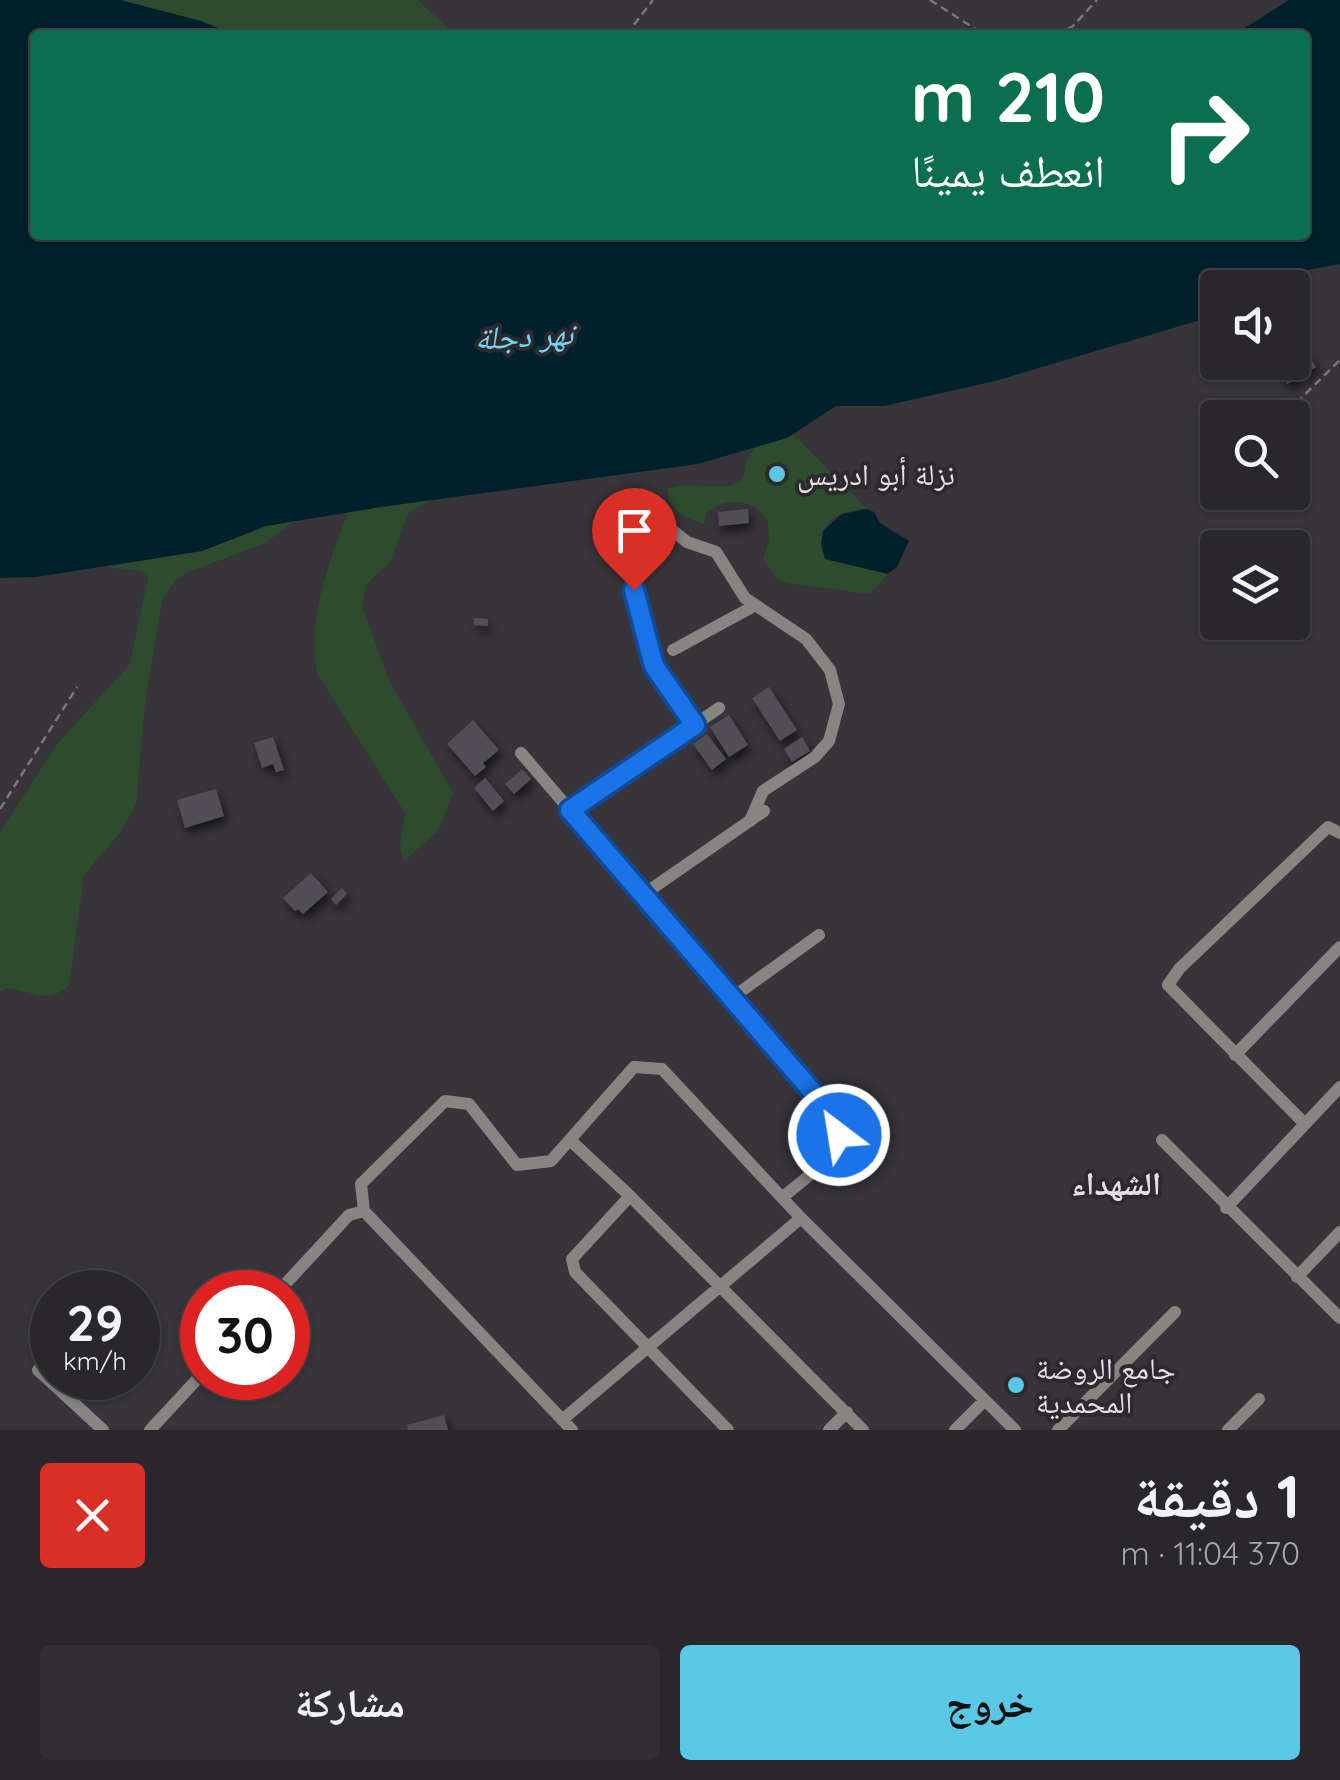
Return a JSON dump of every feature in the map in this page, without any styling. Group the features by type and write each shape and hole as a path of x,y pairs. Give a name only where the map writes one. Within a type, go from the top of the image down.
{"street":[{"path":"647,510 686,542 716,552 754,606 806,639 830,670 838,704 830,741 815,757 762,790 750,821"},
{"path":"625,544 650,657 695,725"},
{"path":"673,650 754,606"},
{"path":"570,810 720,708"},
{"path":"521,753 734,997 838,1126 834,1150 782,1198"},
{"path":"644,894 764,812"},
{"path":"1304,1123 1168,985 1197,952 1328,827 1340,833"},
{"path":"734,997 818,935"},
{"path":"1234,1055 1340,946"},
{"path":"801,1218 648,1348 567,1425 364,1211 361,1184 445,1101 469,1104 517,1165 551,1162 634,1067 662,1069 801,1218 1015,1430"},
{"path":"1226,1208 1340,1087"},
{"path":"570,1140 864,1430"},
{"path":"1162,1140 1340,1318"},
{"path":"630,1196 572,1259 575,1272 728,1430"},
{"path":"298,1270 349,1215 364,1211"},
{"path":"1298,1277 1340,1232"},
{"path":"1058,1430 1175,1312"},
{"path":"150,1430 180,1398"},
{"path":"1228,1430 1259,1399"},
{"path":"70,1400 103,1430"},
{"path":"955,1430 985,1400"},
{"path":"829,1430 848,1412"}],"path":[{"path":"630,30 653,0"},
{"path":"930,0 977,30"},
{"path":"1065,30 1097,0"},
{"path":"1299,400 1340,360"},
{"path":"0,810 77,687"}],"green space":[{"path":"120,0 418,0 450,30 223,30"},
{"path":"793,434 867,509 836,516 825,529 823,547 825,559 888,574 870,594 786,583 775,577 763,559 769,540 768,520 754,507 739,502 723,504 706,513 704,524 684,516 671,502 668,489 730,486 739,482 755,447"},
{"path":"433,499 409,512 390,562 366,585 362,606 389,680 453,793 439,830 404,861 400,847 405,813 318,675 314,636 321,593 348,512"},
{"path":"294,521 266,543 188,572 177,579 162,600 145,704 136,804 121,832 84,875 69,985 47,996 6,988 0,992 0,832 58,743 130,664 148,578 142,571 105,567 202,551 266,526"}],"water":[{"name":"نهر دجلة","path":"0,0 120,0 223,30 30,30 30,240 1310,240 1310,30 1242,30 1289,0 1340,0 1340,264 1307,270 1200,270 1200,320 995,381 884,406 836,406 787,438 698,464 266,526 202,551 36,577 0,578"},
{"path":"867,509 874,512 880,523 909,541 897,567 888,574 825,559 823,531 842,514"}],"building":[{"path":"748,509 749,523 719,526 718,512"},
{"path":"474,618 488,619 488,626 474,625"},
{"path":"769,687 797,730 780,741 752,698"},
{"path":"729,715 748,745 729,757 710,727"},
{"path":"473,720 499,750 475,776 447,744"},
{"path":"707,734 726,759 712,770 693,744"},
{"path":"273,737 284,770 276,772 273,764 262,768 254,743"},
{"path":"802,737 810,751 792,762 784,749"},
{"path":"522,769 531,779 514,794 505,784"},
{"path":"485,778 504,801 493,811 474,788"},
{"path":"216,789 224,816 185,828 177,800"},
{"path":"311,873 328,892 303,914 283,898"},
{"path":"342,888 347,894 336,905 331,899"},
{"path":"444,1415 448,1430 408,1430 407,1425"}],"place":[{"name":"نزلة أبو ادريس","path":"777,474"},
{"name":"جامع الروضة المحمدية","path":"1016,1385"}],"district":[{"name":"الشهداء","path":"1116,1183"}],"route":[{"path":"634,590 654,666 695,725 570,810 830,1112 839,1135"}]}
